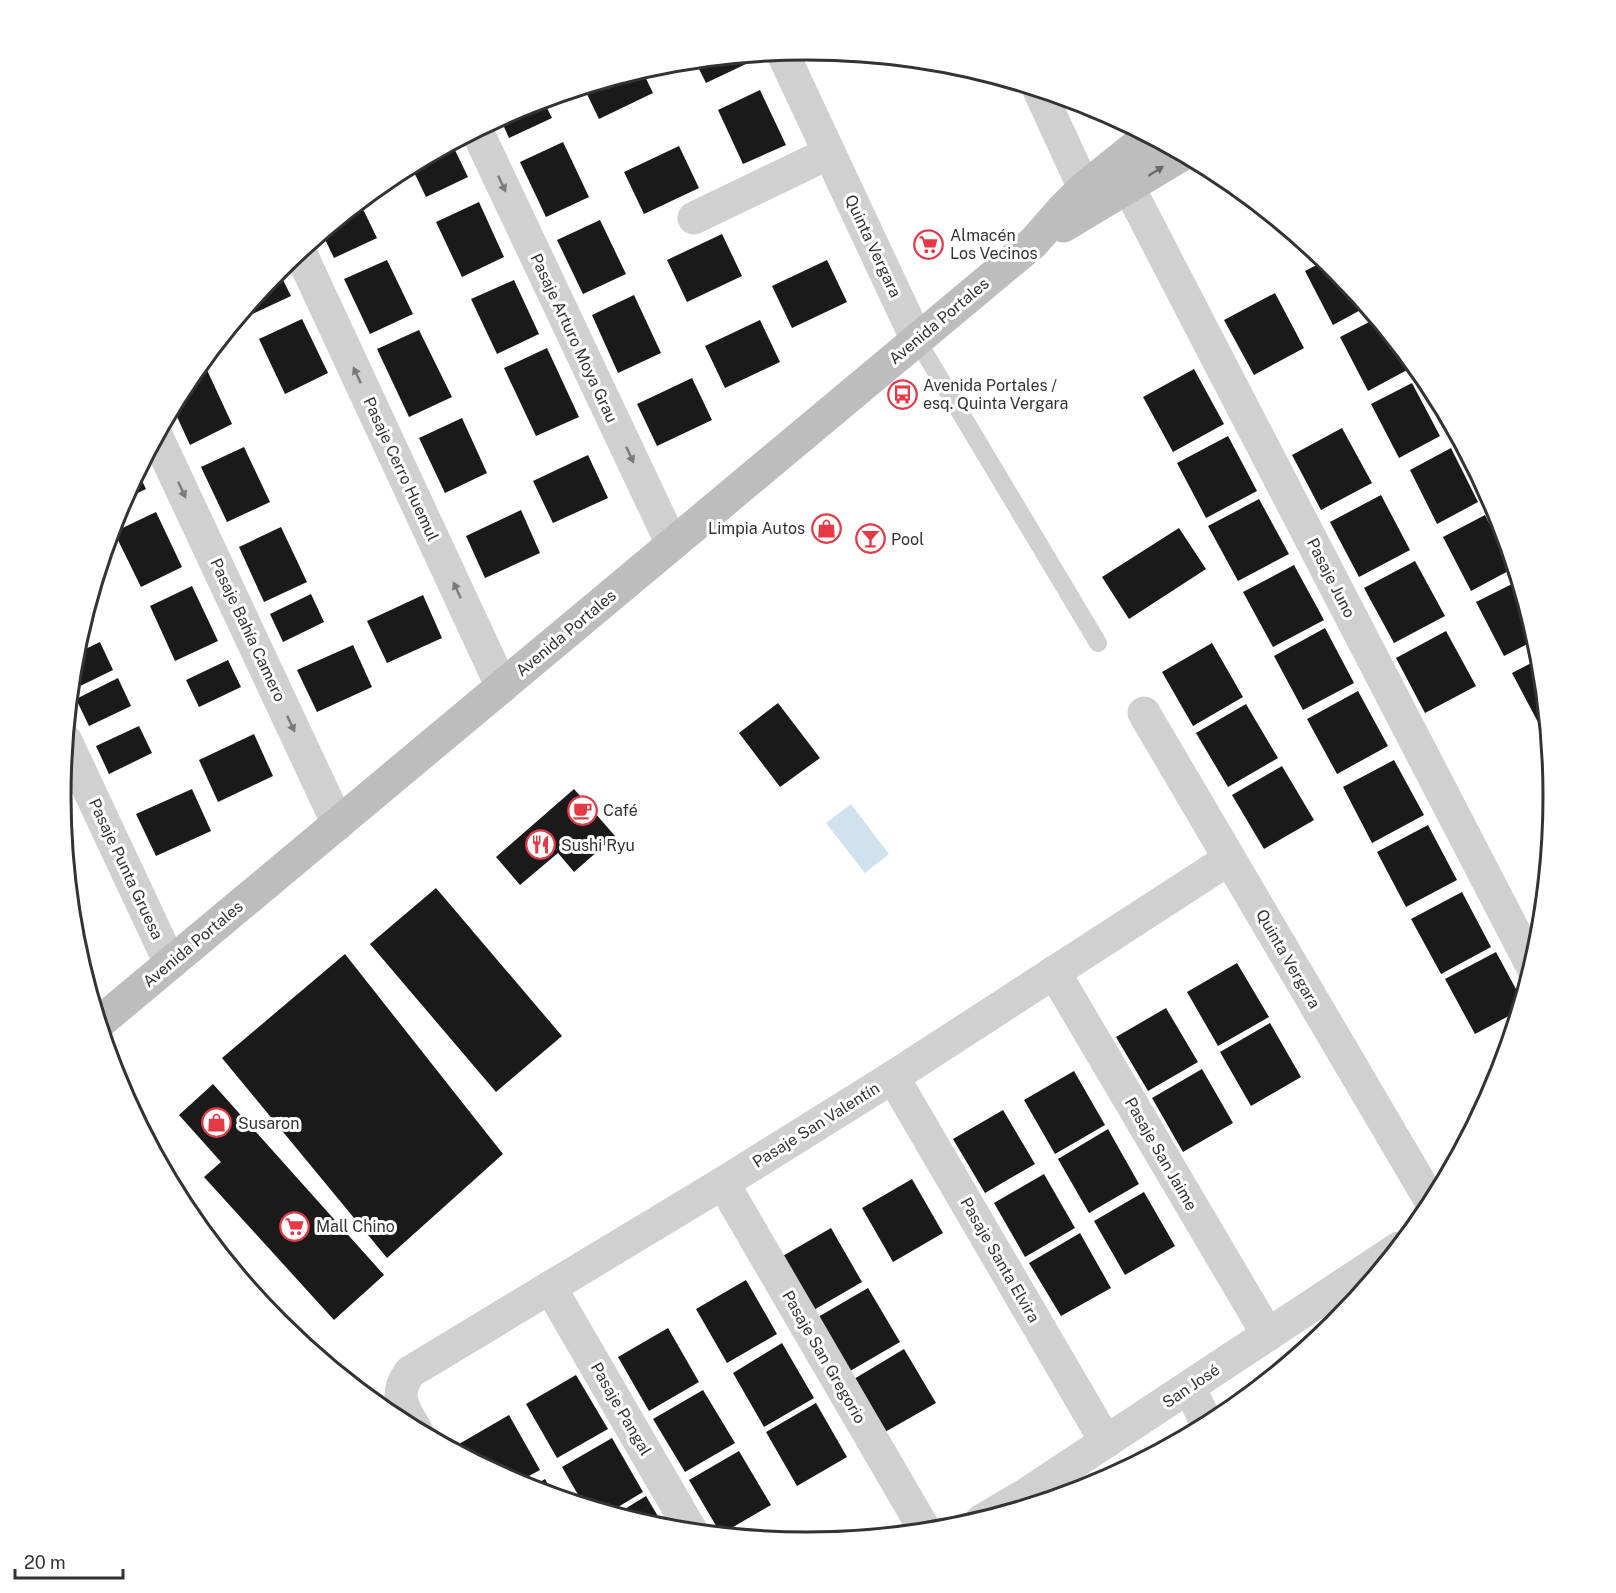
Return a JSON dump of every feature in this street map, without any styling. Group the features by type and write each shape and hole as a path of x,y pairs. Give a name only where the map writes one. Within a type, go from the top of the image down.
{"main road":[{"name":"Avenida Portales","path":"106,1017 1033,243 1084,188 1143,141"},
{"name":"Avenida Portales","path":"1033,243 1175,159"}],"street":[{"name":"Quinta Vergara","path":"786,61 917,340"},
{"path":"1043,98 1084,188"},
{"name":"Pasaje Arturo Moya Grau","path":"480,137 672,544"},
{"path":"694,218 830,153"},
{"name":"Pasaje Juno","path":"1129,188 1526,955"},
{"name":"Pasaje Cerro Huemul","path":"304,260 502,687"},
{"name":"Pasaje Bahía Camero","path":"161,445 338,824"},
{"name":"Quinta Vergara","path":"1143,713 1427,1196"},
{"name":"Pasaje Punta Gruesa","path":"73,755 170,963"},
{"name":"Pasaje San Valentín","path":"407,1414 400,1396 401,1387 410,1372 417,1366 723,1183 893,1077 1229,859"},
{"name":"Pasaje San Jaime","path":"1054,972 1268,1335"},
{"name":"Pasaje Santa Elvira","path":"893,1077 1106,1442"},
{"name":"Pasaje San Gregorio","path":"723,1183 921,1524"},
{"name":"San José","path":"1030,1499 1106,1442 1268,1335 1358,1285"},
{"name":"Pasaje Pangal","path":"550,1287 687,1523"},
{"path":"1189,1387 1204,1417"}],"lane":[{"path":"917,340 1098,643"}],"water":[{"path":"851,804 889,854 865,873 826,823"}],"building":[{"path":"748,63 706,83 699,68"},
{"path":"646,78 653,93 599,119 587,94"},
{"path":"760,90 786,145 743,164 718,110"},
{"path":"547,108 552,118 509,138 504,126"},
{"path":"563,142 589,197 546,217 520,162"},
{"path":"679,146 699,188 644,214 624,172"},
{"path":"455,151 468,177 426,197 415,174"},
{"path":"479,202 504,257 462,277 436,222"},
{"path":"363,210 377,238 334,258 325,240"},
{"path":"600,220 626,274 583,294 557,240"},
{"path":"722,234 742,276 687,302 667,260"},
{"path":"387,260 413,314 370,334 344,279"},
{"path":"827,260 847,302 792,328 772,286"},
{"path":"1317,265 1361,310 1333,325 1305,271"},
{"path":"283,280 291,296 251,315"},
{"path":"514,280 539,334 497,354 471,299"},
{"path":"1275,293 1304,348 1254,375 1224,320"},
{"path":"634,295 661,353 618,373 592,315"},
{"path":"302,319 328,373 285,394 259,339"},
{"path":"760,320 780,362 725,388 705,346"},
{"path":"1370,321 1408,370 1368,391 1340,337"},
{"path":"419,330 452,397 409,417 377,349"},
{"path":"547,348 579,417 536,436 504,368"},
{"path":"1194,369 1224,424 1173,452 1143,397"},
{"path":"207,371 232,424 190,445 177,417"},
{"path":"692,378 712,420 657,446 637,404"},
{"path":"1412,383 1440,436 1399,458 1371,404"},
{"path":"462,418 487,473 445,493 419,438"},
{"path":"1342,428 1372,483 1321,510 1292,455"},
{"path":"1228,436 1257,491 1206,518 1177,463"},
{"path":"244,447 270,502 227,522 201,467"},
{"path":"1451,448 1478,502 1437,524 1410,470"},
{"path":"588,455 608,498 553,523 533,481"},
{"path":"142,482 146,489 137,493"},
{"path":"1381,495 1410,550 1359,577 1330,522"},
{"path":"1259,499 1289,554 1238,581 1208,526"},
{"path":"521,510 540,553 485,578 466,536"},
{"path":"156,512 182,567 141,587 118,541 123,528"},
{"path":"1485,515 1497,540 1508,571 1471,591 1443,537"},
{"path":"281,527 307,582 264,602 239,547"},
{"path":"1179,528 1206,569 1129,619 1102,577"},
{"path":"1415,561 1445,616 1394,643 1364,588"},
{"path":"1294,565 1324,620 1273,647 1243,592"},
{"path":"1512,584 1528,644 1504,656 1476,602"},
{"path":"192,586 218,641 175,661 150,606"},
{"path":"311,594 324,622 283,642 270,614"},
{"path":"423,595 442,638 387,663 367,621"},
{"path":"1325,628 1354,683 1303,710 1274,656"},
{"path":"1446,631 1476,686 1425,713 1396,658"},
{"path":"100,642 113,670 80,686 86,653 87,648"},
{"path":"1212,643 1243,697 1193,726 1162,672"},
{"path":"353,645 372,687 317,712 297,670"},
{"path":"228,660 241,687 199,707 186,680"},
{"path":"1532,663 1541,726 1540,726 1512,673"},
{"path":"118,678 131,706 89,726 78,703 78,698"},
{"path":"1358,691 1388,746 1337,774 1307,719"},
{"path":"778,703 820,758 780,787 739,733"},
{"path":"1246,704 1278,758 1228,787 1196,733"},
{"path":"139,726 152,753 109,774 96,746"},
{"path":"254,734 273,776 218,802 199,760"},
{"path":"1394,760 1424,815 1372,843 1343,787"},
{"path":"1282,766 1314,820 1264,849 1232,795"},
{"path":"192,789 211,831 156,856 136,814"},
{"path":"574,789 615,836 574,872 558,853 520,885 496,857"},
{"path":"1428,825 1457,880 1406,907 1377,852"},
{"path":"436,888 562,1036 496,1092 370,944"},
{"path":"1462,892 1491,947 1441,974 1411,919"},
{"path":"1496,952 1518,992 1510,1015 1475,1034 1445,979"},
{"path":"345,954 503,1154 387,1258 222,1058"},
{"path":"1237,963 1269,1017 1218,1046 1187,992"},
{"path":"1166,1008 1198,1062 1148,1091 1116,1037"},
{"path":"1270,1023 1301,1077 1251,1106 1220,1052"},
{"path":"1202,1069 1233,1123 1183,1152 1152,1098"},
{"path":"1074,1071 1105,1125 1055,1154 1024,1100"},
{"name":"Mall Chino","path":"213,1084 384,1275 334,1320 204,1177 221,1162 179,1115"},
{"path":"1003,1110 1035,1164 985,1193 953,1139"},
{"path":"1108,1129 1139,1184 1089,1213 1058,1159"},
{"path":"1044,1174 1075,1228 1025,1257 994,1203"},
{"path":"912,1179 943,1233 893,1262 862,1208"},
{"path":"1144,1192 1175,1246 1125,1275 1094,1221"},
{"path":"831,1228 862,1282 812,1311 781,1257"},
{"path":"1080,1233 1111,1288 1061,1316 1029,1263"},
{"path":"746,1280 777,1334 727,1363 696,1309"},
{"path":"868,1288 900,1342 850,1371 818,1317"},
{"path":"668,1328 699,1382 649,1411 618,1357"},
{"path":"782,1343 814,1398 764,1427 733,1373"},
{"path":"904,1349 936,1403 885,1432 854,1379"},
{"path":"576,1375 608,1429 557,1458 526,1404"},
{"path":"703,1390 735,1443 685,1472 653,1419"},
{"path":"816,1403 847,1457 797,1486 766,1432"},
{"path":"509,1415 540,1470 527,1477 459,1444"},
{"path":"612,1438 643,1492 617,1508 579,1496 562,1467"},
{"path":"739,1451 771,1505 730,1529 717,1527 689,1480"},
{"path":"545,1479 549,1486 540,1482"},
{"path":"646,1496 659,1518 624,1510"}],"place":[{"name":"Almacén Los Vecinos","path":"929,244"},
{"name":"Avenida Portales / esq. Quinta Vergara","path":"902,394"},
{"name":"Limpia Autos","path":"826,528"},
{"name":"Pool","path":"870,539"},
{"name":"Café","path":"582,810"},
{"name":"Sushi Ryu","path":"540,845"},
{"name":"Susaron","path":"217,1123"},
{"name":"Mall Chino","path":"295,1226"}]}
